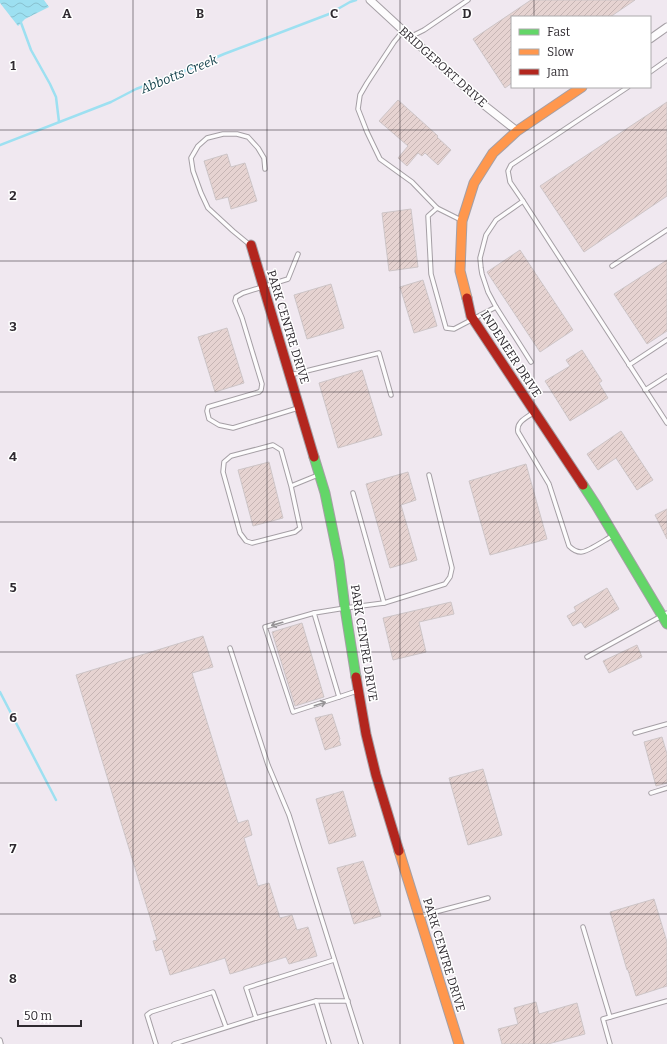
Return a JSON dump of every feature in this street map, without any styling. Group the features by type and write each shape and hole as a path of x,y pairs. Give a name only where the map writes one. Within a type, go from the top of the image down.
{"street":[{"name":"BRIDGEPORT DRIVE","path":"370,0 484,105 518,131"},
{"path":"651,38 667,27"},
{"name":"INDENEER DRIVE","path":"581,88 518,131 493,153 489,159 474,183 462,221 460,271 473,320 596,506 664,614 667,624"},
{"name":"PARK CENTRE DRIVE","path":"251,245 324,493 339,561 345,608 366,734 376,775 458,1044"}],"lane":[{"path":"410,37 424,30 468,0"},
{"path":"403,31 394,42 360,94 358,109 380,159 412,182 437,208 462,221"},
{"path":"651,71 667,60"},
{"path":"626,88 511,165 508,172 510,182 667,423"},
{"path":"251,245 208,208 192,171 192,158 198,146 208,138 223,134 237,134 248,138 258,148 264,158 265,169"},
{"path":"523,201 496,220 486,234 480,258 482,274 488,292 531,362"},
{"path":"437,208 428,216 431,274 446,328 454,329 496,307"},
{"path":"612,266 667,230"},
{"path":"298,254 288,279 239,294 235,300 262,384 261,390 259,392 208,407 207,411 209,419 219,425 233,428 299,407"},
{"path":"629,365 667,340"},
{"path":"289,375 379,353 391,395"},
{"path":"645,390 667,376"},
{"path":"534,412 520,423 517,428 518,432 549,484 569,546 573,550 579,552 584,551 614,535"},
{"path":"273,445 281,450 291,486 300,528 295,532 252,542 246,541 240,533 223,472 224,462 231,456 273,445"},
{"path":"291,486 319,475"},
{"path":"359,690 293,712 265,627 314,613 384,603 444,584 450,577 452,568 429,475"},
{"path":"353,493 384,603"},
{"path":"314,613 339,697"},
{"path":"587,656 664,614"},
{"path":"230,648 268,765 289,814 361,1044"},
{"path":"635,733 667,724"},
{"path":"651,793 667,788"},
{"path":"419,917 488,898"},
{"path":"584,927 610,1018"},
{"path":"256,1018 246,988 334,960"},
{"path":"156,1044 147,1015 213,992 226,1027"},
{"path":"174,1044 316,1001 348,1001"},
{"path":"316,1001 329,1044"},
{"path":"610,1044 603,1019 667,1001"},
{"path":"0,1040 1,1044"}],"water":[{"path":"0,0 44,0 49,7 25,19 18,26 0,3"}],"building":[{"path":"531,0 635,0 611,16 511,16 511,84 505,88 473,39"},
{"path":"398,100 438,136 437,137 451,150 438,165 425,153 422,156 418,153 407,166 398,158 408,146 379,121"},
{"path":"667,102 667,196 584,252 540,186"},
{"path":"227,154 231,167 245,163 257,201 231,209 228,197 216,200 204,161"},
{"path":"411,209 418,267 389,271 382,213"},
{"path":"520,250 573,330 540,352 487,272"},
{"path":"667,260 667,331 647,344 614,294"},
{"path":"423,280 437,326 414,333 400,287"},
{"path":"331,284 344,328 307,339 294,295"},
{"path":"227,328 244,383 215,392 198,337"},
{"path":"582,350 602,381 599,383 608,398 570,421 545,381 570,366 566,360"},
{"path":"362,370 382,435 338,448 319,383"},
{"path":"621,431 653,480 637,490 616,458 598,470 587,454"},
{"path":"269,462 283,518 253,526 238,470"},
{"path":"526,464 547,539 490,555 469,481"},
{"path":"408,472 416,500 401,505 417,560 390,568 366,484"},
{"path":"667,509 667,539 655,515"},
{"path":"607,588 619,609 585,628 581,622 573,626 567,616 576,611 574,607"},
{"path":"451,602 454,614 419,622 426,652 393,660 383,618"},
{"path":"302,623 324,697 295,706 272,632"},
{"path":"203,636 213,667 192,673 238,823 248,820 252,835 244,838 258,886 269,883 280,918 292,915 297,930 308,927 317,956 289,964 286,957 230,974 225,958 170,975 162,949 156,951 153,941 157,940 76,675"},
{"path":"637,645 642,657 609,673 603,661"},
{"path":"332,714 341,745 325,750 315,718"},
{"path":"662,737 667,754 667,783 656,786 644,742"},
{"path":"483,769 502,835 468,845 449,778"},
{"path":"343,791 356,836 329,844 316,799"},
{"path":"363,861 381,916 354,924 337,868"},
{"path":"654,899 667,942 667,986 636,996 610,912"},
{"path":"536,1002 539,1014 577,1003 585,1034 548,1044 502,1044 498,1029 518,1024 514,1008"}],"waterway":[{"name":"Abbotts Creek","path":"0,145 111,102 136,89 329,14 356,0"},
{"path":"20,20 31,50 56,97 59,122"},
{"path":"0,692 56,800"}],"traffic: fast":[{"path":"314,457 325,493 339,561 356,677"},
{"path":"583,485 667,624"}],"traffic: slow":[{"path":"467,298 460,271 462,221 474,183 493,153 517,131 581,88"},
{"path":"399,851 459,1044"}],"traffic: jam":[{"path":"251,245 314,457"},
{"path":"467,298 471,316 583,485"},
{"path":"356,677 366,734 376,775 399,851"}]}
